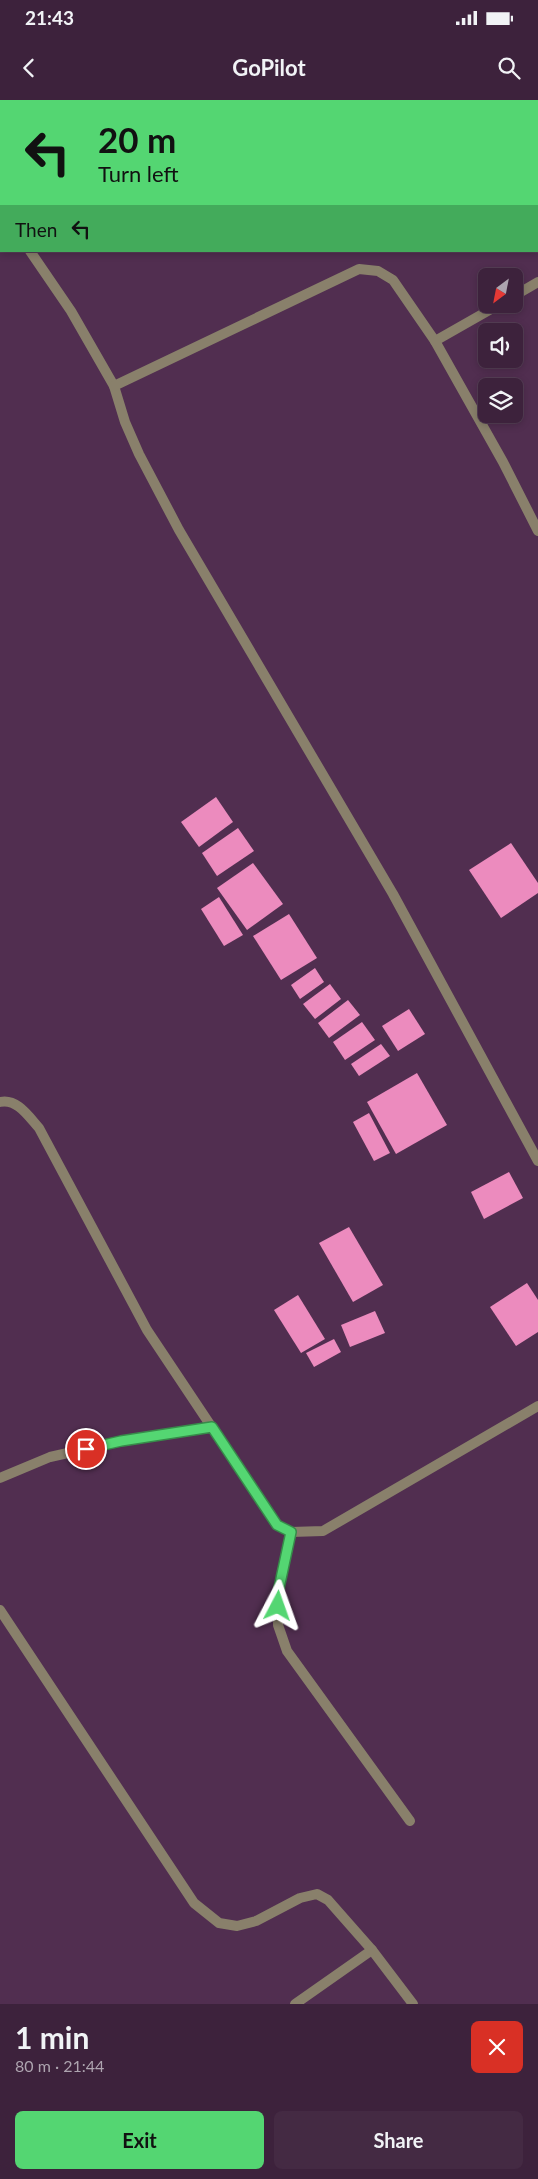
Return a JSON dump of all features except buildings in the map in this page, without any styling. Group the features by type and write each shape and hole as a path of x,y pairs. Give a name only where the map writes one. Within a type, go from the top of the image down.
{"street":[{"path":"31,252 71,311 114,386 125,422 139,454 179,530 393,894 538,1161"},
{"path":"114,386 359,270 378,271 393,280 435,341 503,462 538,531"},
{"path":"523,291 538,282"},
{"path":"435,341 484,313"},
{"path":"0,1102 4,1101 21,1107 39,1128 147,1330 277,1525 291,1532 323,1531 538,1406"},
{"path":"0,1478 50,1457 121,1441 212,1427"},
{"path":"291,1532 279,1588 278,1625 287,1651 410,1821"},
{"path":"0,1610 194,1904 219,1923 237,1926 256,1921 300,1898 317,1894 328,1900 372,1950 413,2004"},
{"path":"295,2004 372,1950"}],"route":[{"path":"86,1449 121,1441 212,1427 277,1525 291,1532 279,1588 278,1606"}]}
